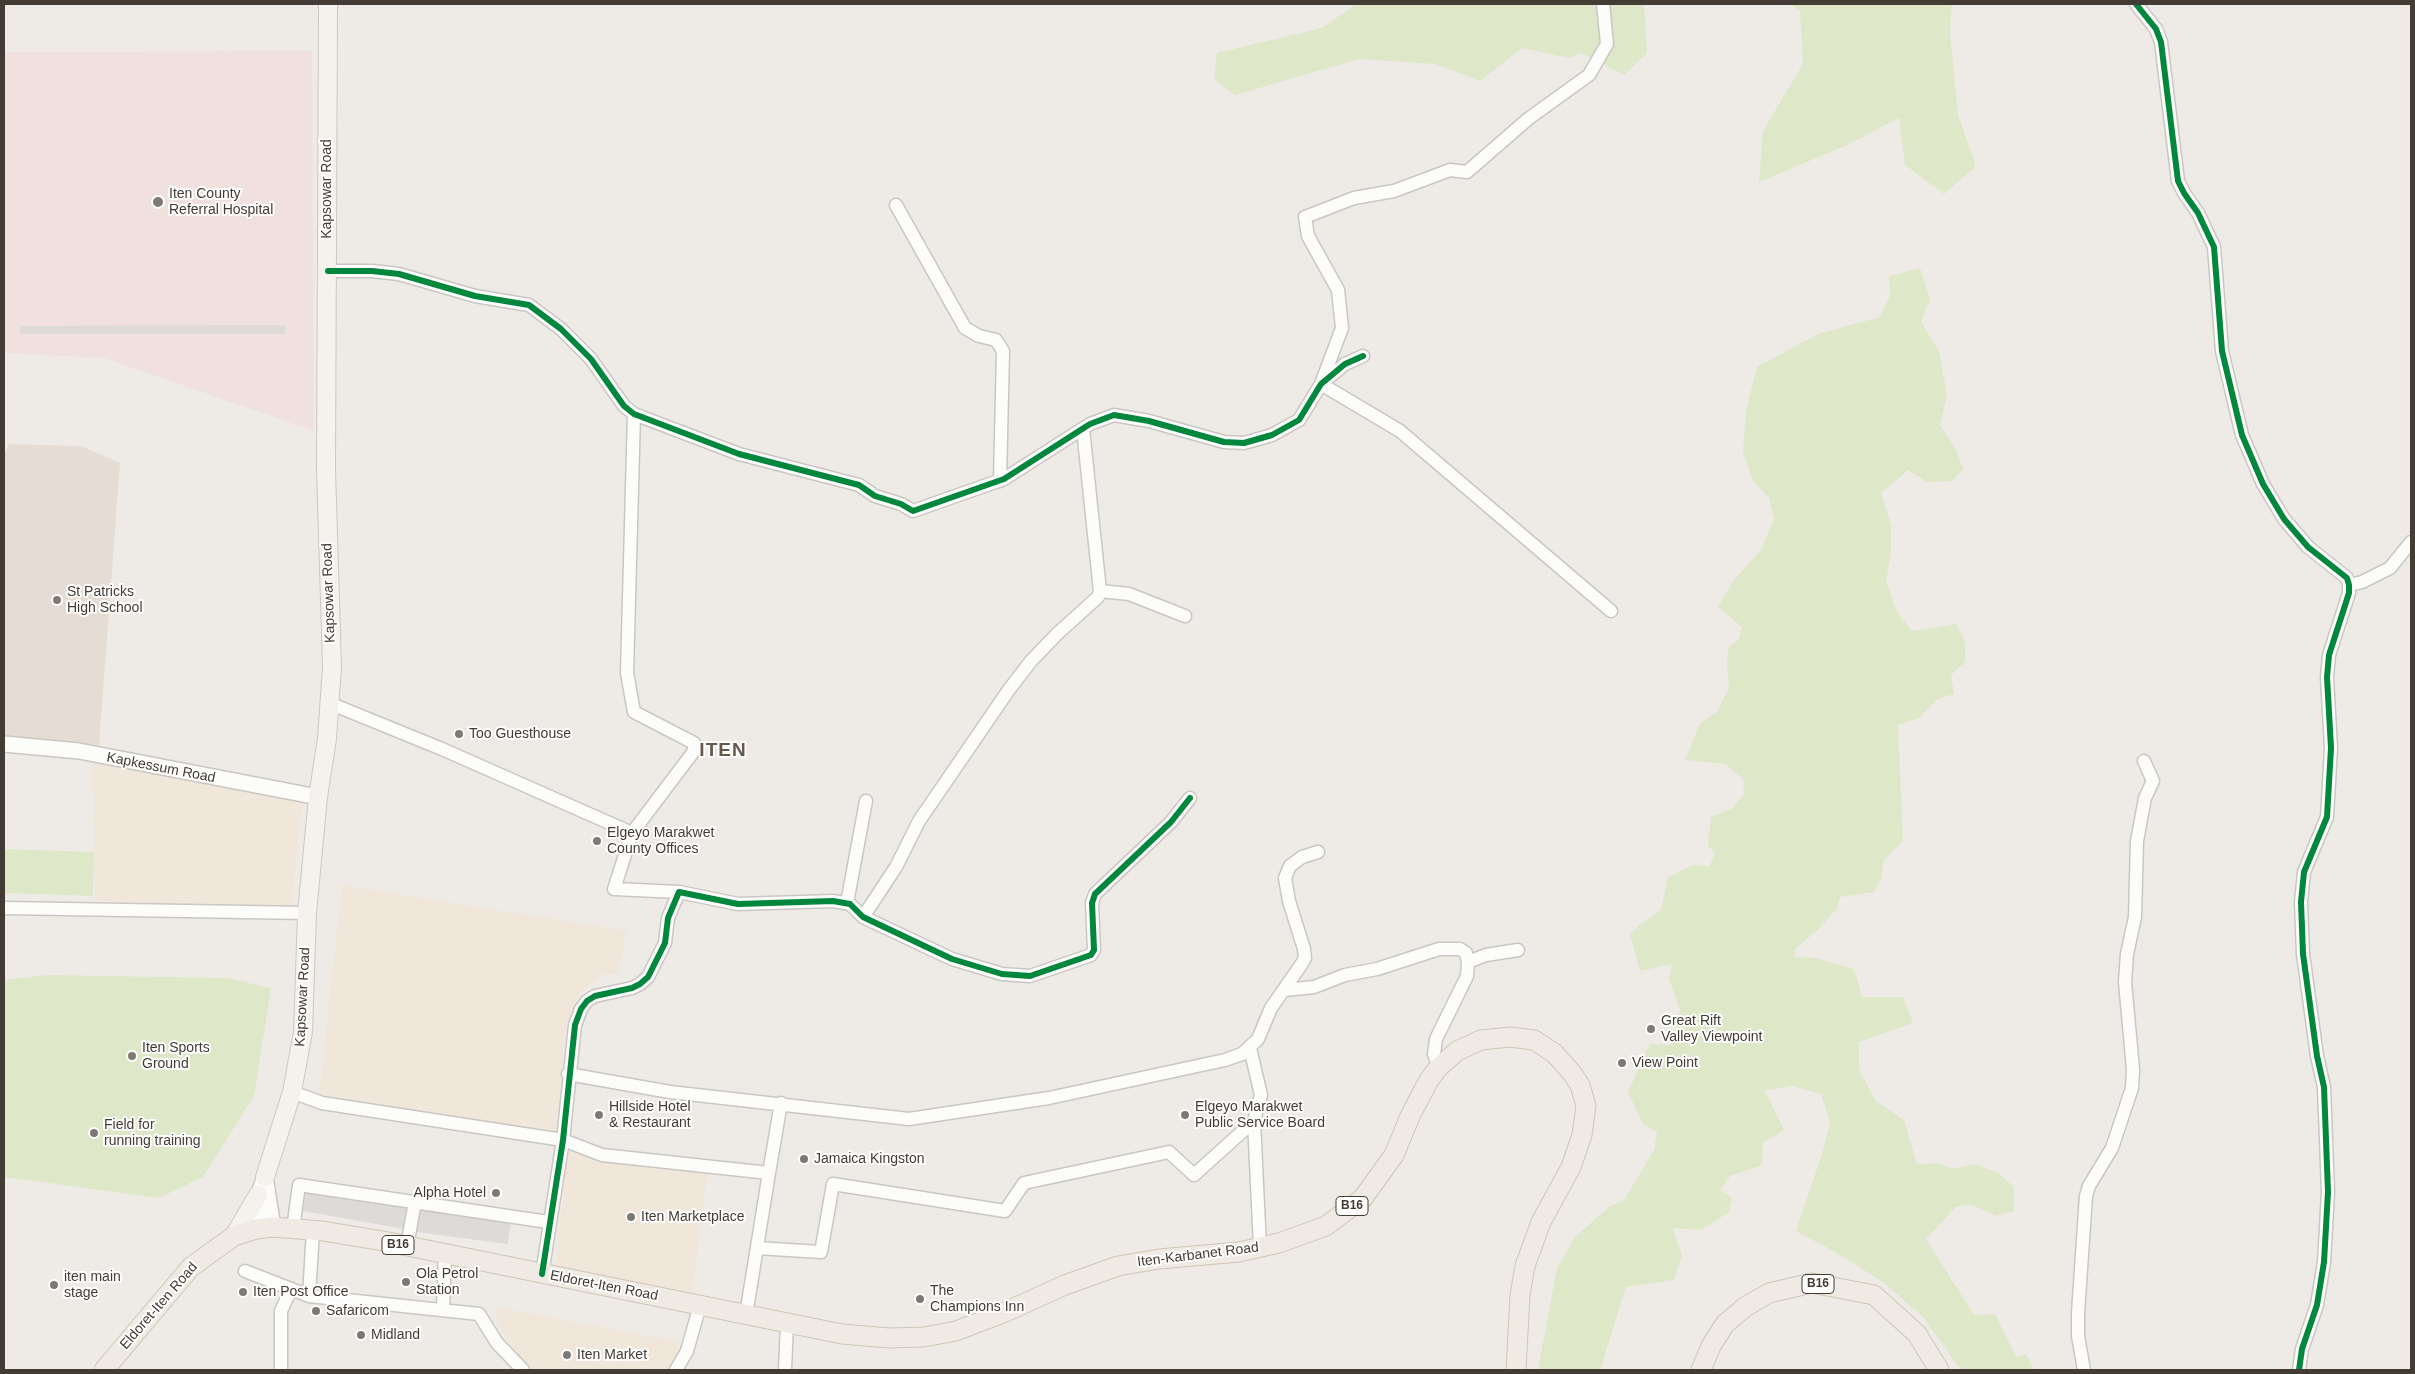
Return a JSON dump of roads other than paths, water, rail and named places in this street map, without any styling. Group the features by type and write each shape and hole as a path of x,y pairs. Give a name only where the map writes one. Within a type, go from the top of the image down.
{"main road":[{"name":"Kapsowar Road","path":"265,1176 292,1092 303,1032 307,913 318,797 328,739 332,667 326,469 328,4"},
{"name":"Iten-Karbanet Road","path":"746,1315 787,1324 870,1336 924,1337 956,1331 1003,1313 1065,1285 1118,1266 1159,1259 1240,1252 1279,1243 1326,1226 1363,1198 1394,1156 1411,1114 1429,1080 1440,1067 1457,1051 1481,1040 1510,1037 1534,1040 1554,1053 1580,1085 1586,1106 1582,1135 1571,1167 1541,1222 1525,1266 1520,1295 1516,1370"},
{"path":"234,1236 258,1195"},
{"name":"Eldoret-Iten Road","path":"104,1370 191,1267 234,1236 265,1228 313,1230 407,1246 746,1315"},
{"name":"B16","path":"1702,1370 1711,1346 1725,1324 1745,1307 1770,1293 1812,1283 1874,1295 1916,1334 1939,1370"}],"street":[{"path":"328,271 372,271 399,274 475,296 529,305 561,329 592,359 624,406 634,414 739,454 859,486 875,496 901,504 913,511 1000,481 1090,424 1114,415 1149,421 1224,442 1244,443 1272,435 1299,420 1321,384 1342,328 1338,290 1308,236 1304,217 1354,198 1394,191 1450,170 1467,172 1528,119 1589,75 1607,44 1602,4"},
{"path":"2136,4 2156,29 2160,42 2178,181 2198,213 2214,247 2222,351 2242,434 2263,484 2284,519 2308,547 2348,578 2349,585 2349,593 2331,647 2327,677 2331,748 2326,817 2304,872 2301,902 2303,954 2317,1056 2324,1087 2328,1192 2324,1262 2317,1305 2302,1348 2299,1370"},
{"path":"896,205 965,328 978,336 996,340 1003,351 1000,481"},
{"path":"1321,384 1345,364 1363,356"},
{"path":"1321,384 1400,431 1611,610"},
{"path":"634,414 627,674 634,712 694,743 694,751 632,833 614,889 679,892 738,904 833,901 847,903 862,917 952,959 1002,974 1030,976 1092,955 1094,950 1092,903 1095,894 1171,822 1190,798"},
{"path":"862,917 896,867 918,821 1008,691 1031,660 1098,597 1100,591 1083,429"},
{"path":"2349,585 2362,582 2390,568 2411,542"},
{"path":"1100,591 1129,594 1185,616"},
{"path":"329,703 442,749 632,833"},
{"name":"Kapkessum Road","path":"4,744 79,751 318,797"},
{"path":"2084,1370 2078,1336 2078,1312 2086,1196 2089,1186 2112,1148 2132,1088 2134,1069 2125,982 2127,954 2135,918 2136,840 2145,798 2153,781 2144,760"},
{"path":"847,903 866,801"},
{"path":"568,1074 670,1092 781,1103 908,1119 1049,1098 1225,1060 1242,1054 1258,1039 1271,1008 1305,958 1302,938 1289,901 1285,878 1290,866 1302,858 1318,852"},
{"path":"542,1274 548,1222 563,1140 568,1074 575,1025 581,1009 595,996 632,988 648,977 665,944 668,918 679,892"},
{"path":"4,908 307,913"},
{"path":"1285,990 1314,986 1345,975 1377,969 1439,949 1460,949 1466,953 1468,962 1467,976 1436,1039 1434,1054 1440,1067"},
{"path":"1468,962 1486,955 1518,950"},
{"path":"1250,1048 1261,1096 1254,1121 1260,1247"},
{"path":"292,1092 322,1103 563,1140 602,1155 768,1173"},
{"path":"746,1315 781,1103"},
{"path":"757,1248 821,1252 833,1184 1005,1211 1024,1182 1169,1152 1194,1175 1254,1121"},
{"name":"Kapsowar Road","path":"265,1176 258,1195 265,1228"},
{"name":"Kapsowar Road","path":"265,1176 265,1228"},
{"path":"293,1229 299,1185 548,1222"},
{"path":"407,1246 415,1202"},
{"path":"309,1296 313,1230"},
{"path":"444,1309 445,1254"},
{"path":"245,1271 309,1296 480,1314 497,1343 523,1370"},
{"path":"281,1370 281,1311 291,1289"},
{"path":"676,1370 686,1351 700,1306"},
{"path":"785,1370 787,1324"}],"place":[{"name":"Iten County Referral Hospital","path":"158,202"},
{"name":"St Patricks High School","path":"57,600"},
{"name":"Too Guesthouse","path":"459,734"},
{"name":"Elgeyo Marakwet County Offices","path":"597,841"},
{"name":"Great Rift Valley Viewpoint","path":"1651,1029"},
{"name":"Iten Sports Ground","path":"132,1056"},
{"name":"View Point","path":"1622,1063"},
{"name":"Hillside Hotel & Restaurant","path":"599,1115"},
{"name":"Elgeyo Marakwet Public Service Board","path":"1185,1115"},
{"name":"Field for running training","path":"94,1133"},
{"name":"Jamaica Kingston","path":"804,1159"},
{"name":"Alpha Hotel","path":"496,1193"},
{"name":"Iten Marketplace","path":"631,1217"},
{"name":"Ola Petrol Station","path":"406,1282"},
{"name":"iten main stage","path":"54,1285"},
{"name":"Iten Post Office","path":"243,1292"},
{"name":"The Champions Inn","path":"920,1299"},
{"name":"Safaricom","path":"316,1311"},
{"name":"Midland","path":"361,1335"},
{"name":"Iten Market","path":"567,1355"}],"district":[{"name":"ITEN","path":"723,751"}]}
